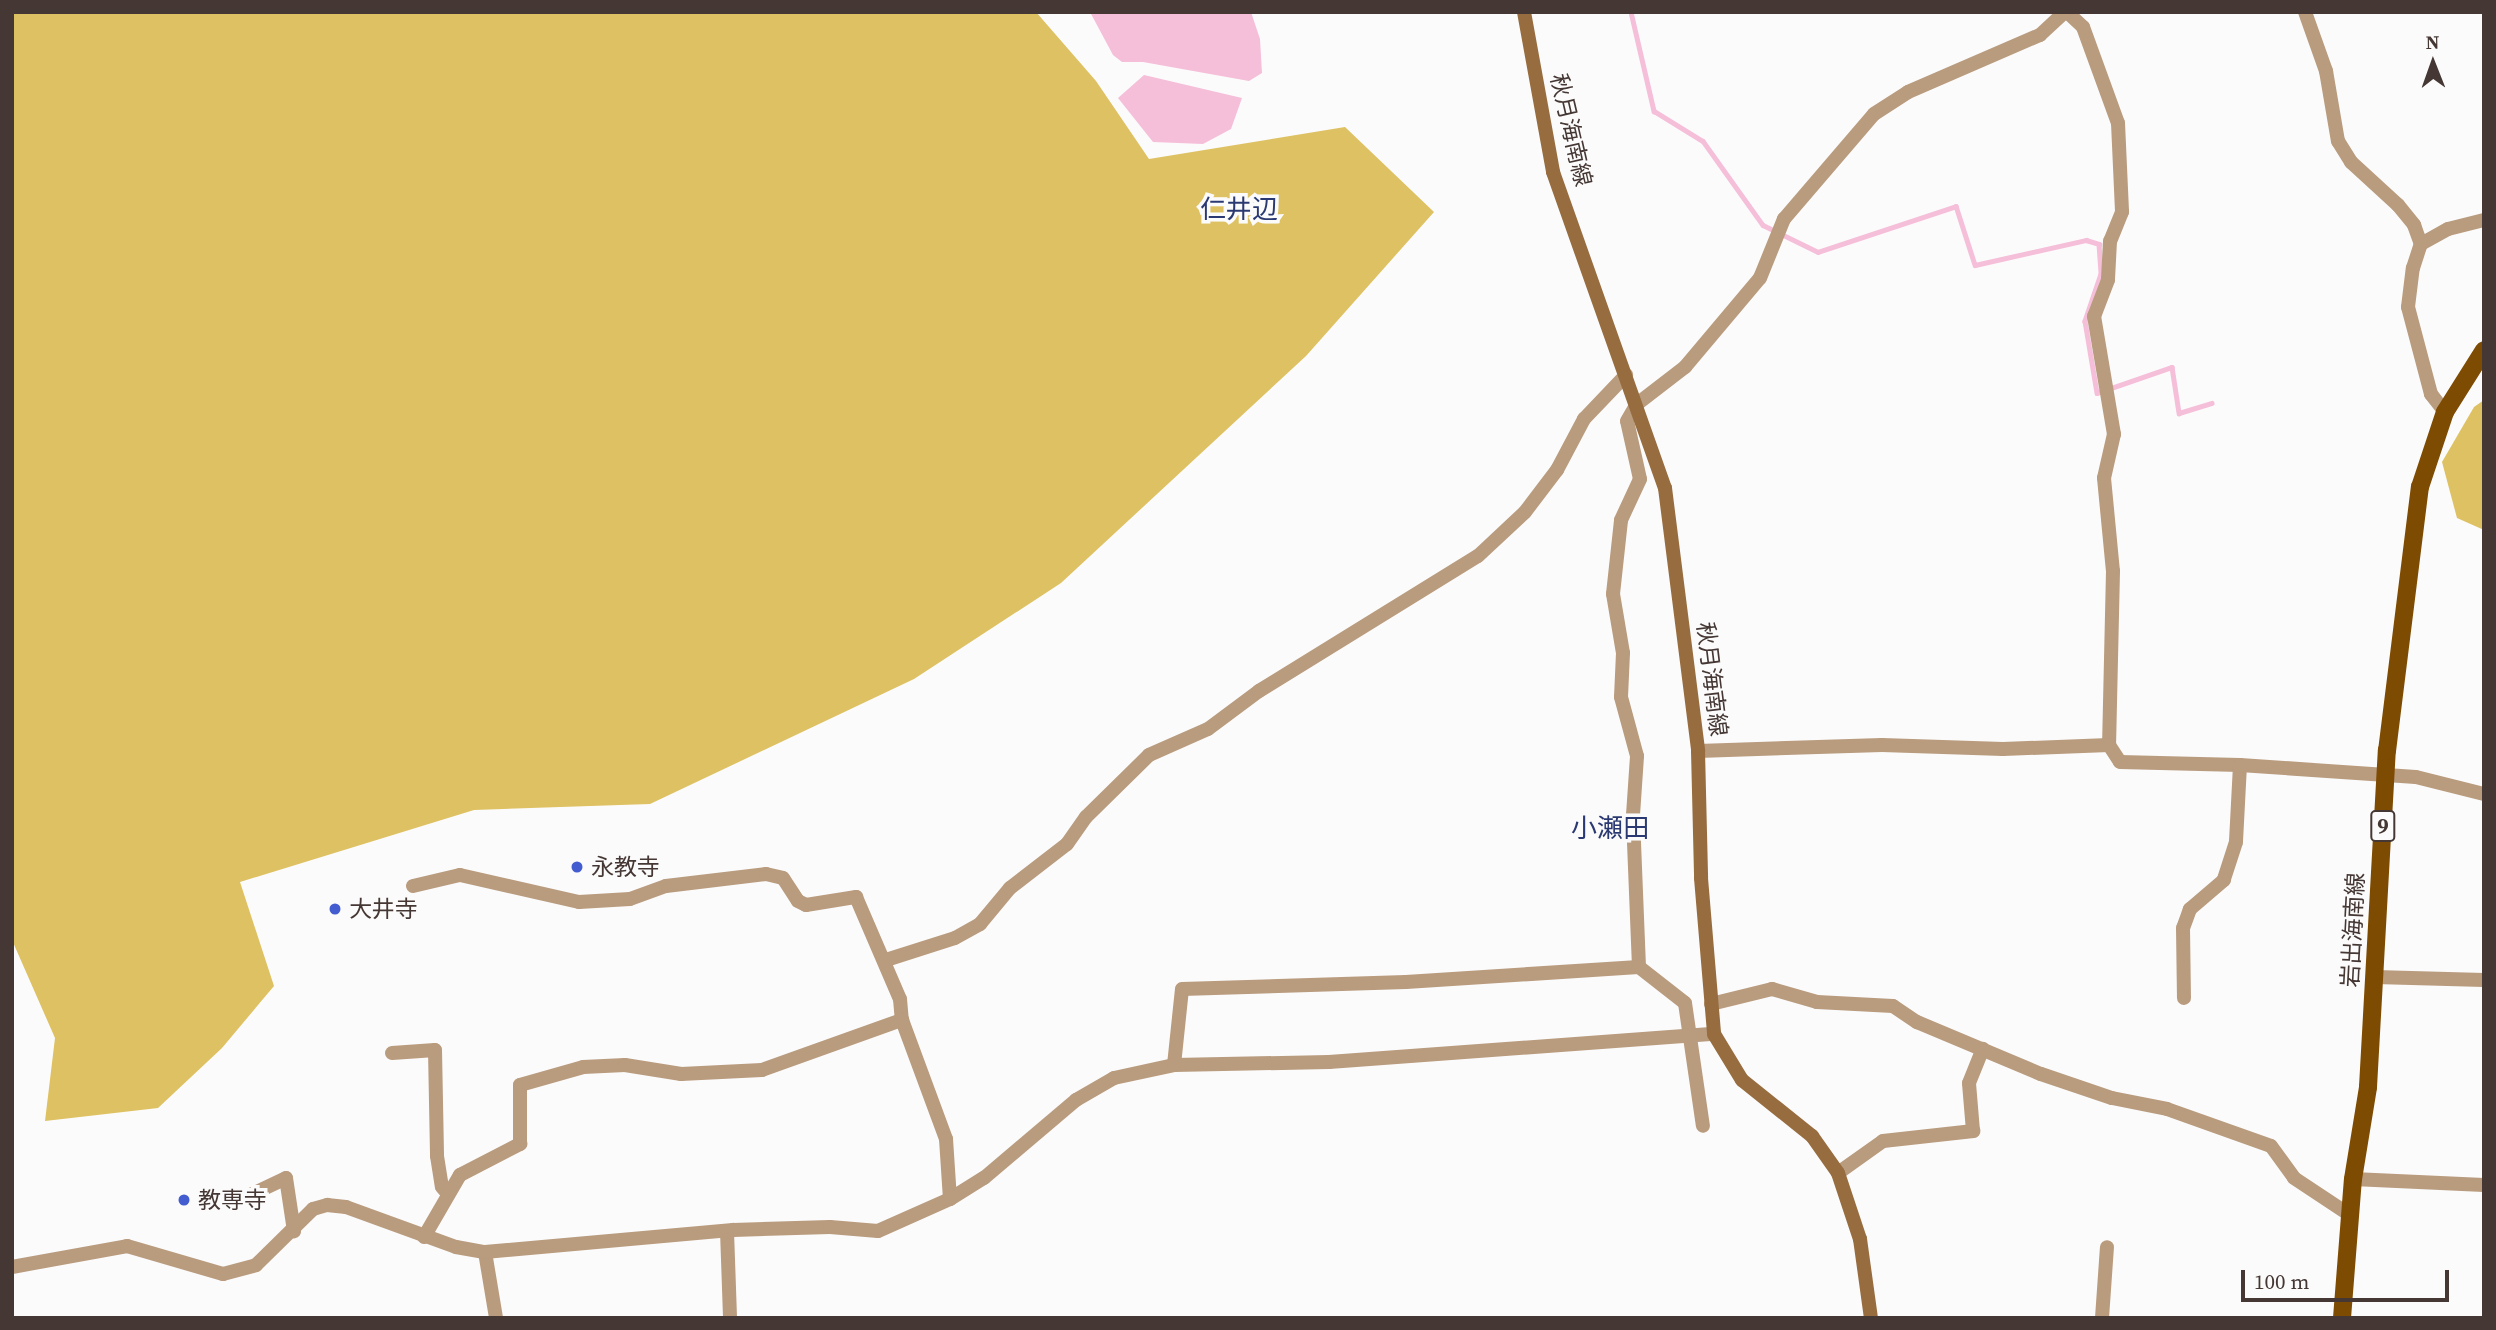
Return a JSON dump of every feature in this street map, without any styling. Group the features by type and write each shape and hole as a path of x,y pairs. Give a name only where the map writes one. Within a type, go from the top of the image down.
{"main road":[{"name":"秋月海南線","path":"1524,12 1553,172 1665,488 1698,751 1701,878 1714,1034 1742,1080 1812,1136 1838,1173 1860,1239 1871,1318"},
{"name":"岩出海南線","path":"2342,1318 2353,1179 2368,1087 2386,774 2420,486 2445,412 2484,350"}],"street":[{"path":"1639,967 1633,815 1637,756 1621,696 1622,653 1613,594 1621,520 1640,479 1639,464 1627,431 1627,421 1637,404 1685,367 1760,278 1784,219 1874,114 1908,92 2040,35 2066,12 2082,27 2118,123 2122,212 2110,241 2108,281 2094,316 2114,434 2104,478 2113,571 2109,745 2119,762 2240,765 2386,774 2484,794"},
{"path":"2305,12 2326,71 2338,141 2351,162 2398,205 2414,225 2421,244 2409,307 2431,394 2445,412"},
{"path":"2421,244 2448,229 2484,220"},
{"path":"886,960 954,938 980,924 1010,888 1067,844 1086,817 1149,755 1208,729 1259,691 1478,556 1525,512 1557,470 1584,419 1626,375"},
{"path":"1698,751 1882,745 2003,749 2109,745"},
{"path":"2184,998 2183,928 2190,909 2224,880 2236,842 2240,765"},
{"path":"414,886 460,874 579,902 629,899 666,886 765,874 783,878 798,901 806,905 856,897 867,928 886,960 900,999 902,1020 946,1139 950,1199"},
{"path":"1174,1065 1182,989 1406,982 1639,967 1685,1003 1703,1126"},
{"path":"2375,977 2484,979"},
{"path":"1712,1004 1772,989 1817,1002 1893,1006 1917,1022 2112,1098 2167,1109 2271,1146 2294,1178 2350,1215"},
{"path":"424,1237 460,1175 520,1144 520,1084 583,1067 625,1065 681,1074 762,1070 902,1020"},
{"path":"12,1268 127,1246 223,1274 256,1265 295,1231 313,1209 327,1205 346,1207 424,1237 485,1252 727,1231 830,1227 878,1231 950,1199 984,1178 1076,1100 1114,1078 1174,1065 1329,1062 1714,1034"},
{"path":"392,1053 435,1049 437,1156 442,1187 448,1194"},
{"path":"1838,1173 1883,1140 1973,1131 1969,1083 1983,1049"},
{"path":"223,1200 247,1196 286,1178 295,1231"},
{"path":"2353,1179 2484,1185"},
{"path":"727,1231 730,1318"},
{"path":"2102,1318 2107,1247"},
{"path":"485,1252 496,1318"}],"shaded area":[{"path":"12,12 1036,12 1096,81 1149,159 1345,127 1434,212 1306,356 1061,583 914,679 650,804 474,810 240,882 274,986 222,1048 158,1108 45,1121 55,1038 12,940"},
{"path":"1090,12 1251,12 1260,39 1262,73 1249,81 1143,62 1122,62 1113,55"},
{"path":"1144,75 1242,98 1231,129 1203,144 1153,142 1118,98"},
{"path":"2484,400 2484,530 2457,518 2442,462 2474,407"}],"waterway":[{"path":"1631,12 1654,111 1703,141 1763,225 1818,252 1956,206 1975,265 2086,240 2099,244 2101,274 2085,321 2097,393 2172,367 2179,413 2212,403"}],"place":[{"name":"永教寺","path":"577,867"},
{"name":"大井寺","path":"335,909"},
{"name":"教専寺","path":"184,1200"}],"district":[{"name":"仁井辺","path":"1239,210"},
{"name":"小瀬田","path":"1610,829"}]}
